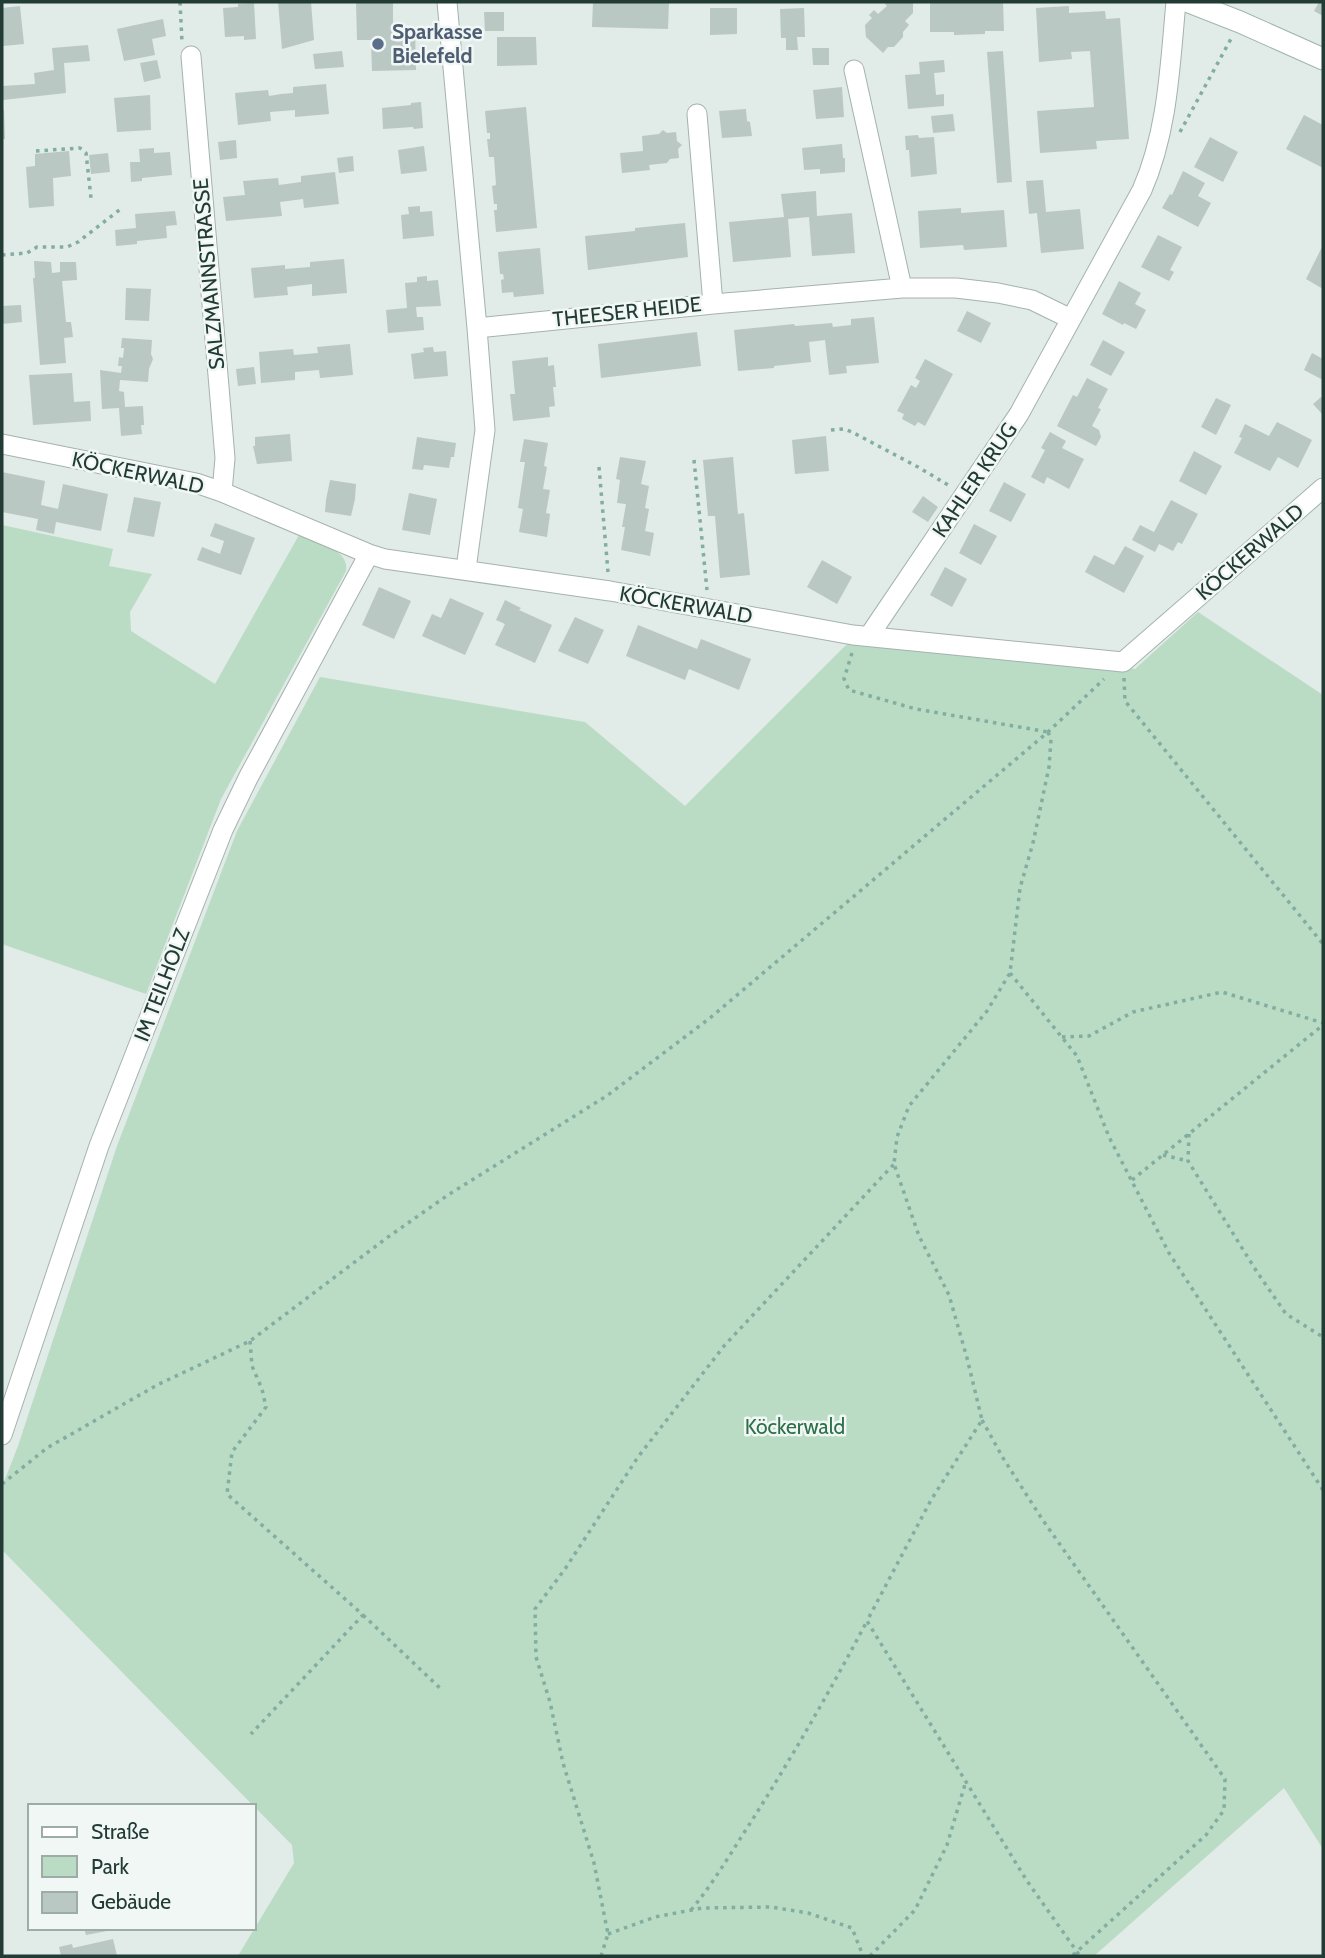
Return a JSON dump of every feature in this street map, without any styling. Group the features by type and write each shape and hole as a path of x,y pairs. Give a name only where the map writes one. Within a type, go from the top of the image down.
{"main road":[{"path":"1189,2 1323,59"}],"street":[{"path":"447,2 477,328 484,442 466,569"},
{"name":"KAHLER KRUG","path":"864,636 965,496 1019,414 1142,190 1156,154 1165,106 1176,2"},
{"name":"SALZMANNSTRASSE","path":"191,56 225,458 222,492"},
{"path":"854,70 902,288"},
{"name":"THEESER HEIDE","path":"477,328 713,304 697,114"},
{"path":"713,304 902,288 956,288 1032,300 1071,319"},
{"name":"KÖCKERWALD","path":"2,444 196,483 386,559 610,592 864,636 1123,662 1323,488"},
{"name":"IM TEILHOLZ","path":"2,1435 99,1146 223,830 248,778 369,554"}],"path":[{"path":"180,2 183,50 191,56"},
{"path":"1178,137 1240,22"},
{"path":"36,151 80,148 86,153 91,198"},
{"path":"2,255 27,253 37,247 67,247 78,242 122,208"},
{"path":"831,430 844,429 852,432 936,477 965,496"},
{"path":"694,460 709,610"},
{"path":"599,467 610,592"},
{"path":"864,636 844,679 849,690 916,709 1048,732"},
{"path":"2,1484 47,1448 157,1385 250,1341 448,1195 618,1088 710,1018 1048,732 1123,662"},
{"path":"1123,662 1125,701 1323,944"},
{"path":"1048,732 1051,739 1049,767 1033,843 1020,888 1010,973 987,1011 909,1106 897,1137 894,1164 919,1236 949,1295 982,1420 1042,1519 1225,1779 1224,1810 1206,1835 1078,1954 1072,1956"},
{"path":"1010,973 1077,1056 1109,1137 1169,1253 1323,1490"},
{"path":"1062,1037 1088,1036 1133,1012 1222,992 1323,1024"},
{"path":"1132,1180 1323,1024"},
{"path":"1189,1134 1188,1161 1257,1272 1286,1314 1323,1337"},
{"path":"1163,1155 1188,1161"},
{"path":"601,1956 608,1934 594,1863 563,1763 550,1702 536,1657 535,1609 565,1569 638,1457 724,1346 894,1164"},
{"path":"250,1341 252,1366 266,1407 232,1452 226,1494 363,1615 442,1690"},
{"path":"691,1910 705,1894 824,1703 931,1500 982,1420"},
{"path":"251,1734 363,1615"},
{"path":"867,1621 1027,1881 1078,1954"},
{"path":"870,1956 915,1910 947,1844 966,1781"},
{"path":"608,1934 655,1917 702,1908 771,1907 808,1913 852,1928 863,1956"}],"green space":[{"path":"2,525 113,549 109,566 152,574 130,612 131,631 215,684 299,535 330,547 343,557 346,563 346,571 221,799 146,994 2,944"},
{"name":"Köckerwald","path":"1198,612 1323,695 1323,1849 1284,1788 1094,1956 238,1956 294,1863 292,1845 256,1808 256,1804 252,1804 2,1550 2,1487 117,1146 237,831 320,677 585,722 685,806 858,635 1135,669"}],"building":[{"path":"278,2 311,2 314,40 282,49"},
{"path":"356,2 393,2 393,31 415,30 416,70 372,71 371,40 357,40"},
{"path":"593,2 669,2 668,29 592,27"},
{"path":"883,2 911,2 913,13 905,21 909,25 903,32 903,37 894,47 888,47 883,53 866,37 865,25 872,18 869,15 874,10 878,14 887,6"},
{"path":"930,2 1003,2 1004,31 954,35 954,32 930,32"},
{"path":"1319,2 1323,2 1323,16 1314,11"},
{"path":"254,3 256,39 244,40 244,36 225,37 223,8"},
{"path":"20,6 24,44 3,46 2,8"},
{"path":"1069,6 1069,13 1105,11 1106,19 1120,18 1129,139 1096,141 1097,149 1040,153 1037,111 1094,107 1090,51 1071,52 1072,59 1039,62 1036,8"},
{"path":"710,8 737,8 737,34 710,35"},
{"path":"804,8 805,37 797,37 798,50 786,50 786,38 781,38 780,9"},
{"path":"484,12 504,12 504,31 485,31"},
{"path":"163,19 166,36 152,39 155,55 124,61 117,29"},
{"path":"497,37 536,37 537,65 497,66"},
{"path":"88,45 90,61 64,63 66,93 3,100 2,86 35,84 34,73 54,70 52,48"},
{"path":"812,48 829,48 829,65 813,65"},
{"path":"342,51 344,67 315,69 313,54"},
{"path":"1003,51 1012,182 997,183 987,52"},
{"path":"157,60 161,78 144,82 140,63"},
{"path":"944,60 945,72 934,73 936,95 944,94 944,106 908,109 905,75 920,74 919,62"},
{"path":"326,84 329,114 295,117 295,110 270,112 271,121 238,125 235,93 268,90 269,96 293,93 293,87"},
{"path":"842,87 844,117 816,119 813,90"},
{"path":"150,95 151,130 117,132 114,98"},
{"path":"421,102 423,128 383,129 382,108"},
{"path":"526,107 537,228 496,232 494,210 497,210 497,204 494,204 492,186 496,185 494,157 489,157 487,139 490,139 490,133 487,133 485,111"},
{"path":"746,109 752,136 722,138 719,111"},
{"path":"4,110 5,139 2,139"},
{"path":"953,114 955,131 933,133 931,116"},
{"path":"1304,115 1323,125 1323,168 1286,149"},
{"path":"663,130 667,133 676,132 677,141 682,145 678,149 679,158 670,159 667,163 649,165 650,170 622,173 620,153 643,151 642,136 659,134"},
{"path":"918,135 919,138 934,137 937,174 911,177 905,136"},
{"path":"1210,137 1238,152 1223,182 1194,167"},
{"path":"236,140 237,158 220,160 218,142"},
{"path":"842,144 845,172 820,174 820,169 804,170 802,148"},
{"path":"424,146 427,171 401,174 398,150"},
{"path":"154,148 154,153 170,152 172,175 131,182 130,162 140,162 139,149"},
{"path":"69,151 71,176 53,178 54,206 29,208 26,167 35,166 35,154"},
{"path":"108,153 110,172 91,174 89,155"},
{"path":"353,156 354,171 339,173 337,158"},
{"path":"1183,171 1205,183 1198,196 1211,203 1198,227 1162,208 1170,194 1172,195"},
{"path":"335,172 339,204 304,208 303,199 280,202 282,216 226,221 223,197 245,195 243,181 278,178 279,185 301,182 301,176"},
{"path":"1043,180 1046,212 1080,209 1084,249 1041,253 1037,213 1029,214 1026,181"},
{"path":"816,191 817,216 852,213 855,253 812,256 809,217 788,219 791,257 733,262 729,222 784,217 781,194"},
{"path":"420,206 420,212 432,211 434,236 403,239 401,215 409,214 408,207"},
{"path":"961,208 961,213 1004,210 1007,247 964,250 963,245 920,248 918,211"},
{"path":"175,211 177,225 166,226 167,238 116,246 115,230 136,228 135,214"},
{"path":"685,223 688,257 588,270 585,236"},
{"path":"1158,235 1182,247 1170,270 1174,272 1169,281 1141,267"},
{"path":"1323,245 1323,289 1306,279"},
{"path":"540,248 544,294 514,297 513,292 502,293 501,280 504,279 503,274 500,274 498,252"},
{"path":"344,259 347,293 312,296 312,284 287,287 288,295 254,298 251,268 285,265 285,269 310,267 310,262"},
{"path":"34,261 51,262 52,273 60,272 60,262 76,262 77,280 62,281 66,322 71,322 73,337 64,338 66,363 40,365"},
{"path":"427,276 427,281 438,280 441,306 416,307 417,317 423,317 424,330 388,333 386,310 407,308 405,283 417,282 417,277"},
{"path":"1119,281 1141,293 1135,304 1146,310 1136,329 1102,314"},
{"path":"126,288 151,289 149,321 125,320"},
{"path":"21,305 22,322 2,324 2,306"},
{"path":"967,311 991,323 981,343 957,331"},
{"path":"874,317 879,363 846,366 847,373 829,375 825,340 809,342 811,362 738,371 734,330 794,324 832,323 833,327 851,325 851,319"},
{"path":"697,332 701,366 601,378 598,344"},
{"path":"122,338 152,340 153,359 148,382 120,380 119,391 124,392 125,407 143,406 142,434 121,436 119,408 102,409 100,370 121,373 122,366 118,366 119,357 123,358"},
{"path":"1103,340 1125,352 1111,376 1090,365"},
{"path":"350,344 353,375 320,378 319,370 295,372 295,380 261,383 259,352 293,349 294,355 318,353 317,347"},
{"path":"433,347 434,352 446,351 448,376 414,379 411,354"},
{"path":"1312,353 1323,359 1323,380 1304,370"},
{"path":"548,357 548,366 554,365 556,387 553,387 555,406 549,407 550,417 513,421 510,394 515,394 512,361"},
{"path":"925,359 953,374 925,426 918,422 915,426 902,419 904,414 897,411 911,385 916,388 920,381 915,378"},
{"path":"254,367 256,384 238,386 236,369"},
{"path":"72,373 74,402 90,401 91,421 33,425 29,375"},
{"path":"1087,378 1108,389 1092,426 1099,430 1101,437 1096,446 1057,426 1073,395 1077,397"},
{"path":"1321,397 1323,400 1323,415 1313,404"},
{"path":"1216,398 1231,405 1216,435 1201,427"},
{"path":"1277,422 1312,440 1298,468 1278,457 1270,471 1234,453 1242,438 1239,437 1245,424 1269,436"},
{"path":"1050,432 1066,441 1062,448 1084,459 1069,489 1047,477 1044,484 1031,477 1045,450 1041,448"},
{"path":"290,434 292,461 257,464 253,446 255,437"},
{"path":"826,436 829,471 795,474 792,440"},
{"path":"417,437 456,443 449,468 424,465 423,470 412,469"},
{"path":"524,439 548,443 543,489 550,490 546,513 550,514 547,537 519,532 523,509 518,508 525,462 520,462"},
{"path":"1194,451 1222,466 1206,495 1179,481"},
{"path":"620,457 646,461 641,484 649,486 645,531 654,533 650,556 621,550 626,504 617,503 620,480 616,479"},
{"path":"733,457 738,514 744,513 750,575 720,578 715,516 708,516 703,460"},
{"path":"2,472 45,481 41,505 58,509 63,484 108,494 101,531 56,522 54,534 36,530 38,519 2,512"},
{"path":"330,480 356,484 351,516 325,512"},
{"path":"1004,482 1026,494 1011,522 989,511"},
{"path":"409,493 437,499 430,535 402,530"},
{"path":"923,496 938,507 928,522 912,512"},
{"path":"134,497 161,502 154,537 127,532"},
{"path":"1171,500 1198,514 1182,544 1178,542 1173,551 1159,544 1155,552 1132,540 1140,525 1154,532"},
{"path":"215,523 255,538 241,575 197,560 202,547 220,554 224,541 210,536"},
{"path":"974,524 997,536 981,565 959,553"},
{"path":"1125,546 1144,556 1124,593 1085,572 1094,555 1114,565"},
{"path":"822,560 852,577 837,604 807,587"},
{"path":"945,567 967,579 952,607 930,595"},
{"path":"379,587 411,601 394,639 362,625"},
{"path":"450,598 484,613 465,655 422,636 432,614 441,618"},
{"path":"505,600 521,608 519,610 552,625 535,663 495,645 505,624 496,620"},
{"path":"575,617 604,630 588,664 558,651"},
{"path":"638,625 697,649 701,639 751,659 739,690 689,669 685,680 626,656"},
{"path":"85,1930 112,1930 86,1935"},
{"path":"113,1939 117,1956 61,1956 59,1947 72,1944 73,1948"}],"place":[{"name":"Sparkasse Bielefeld","path":"378,44"}]}
